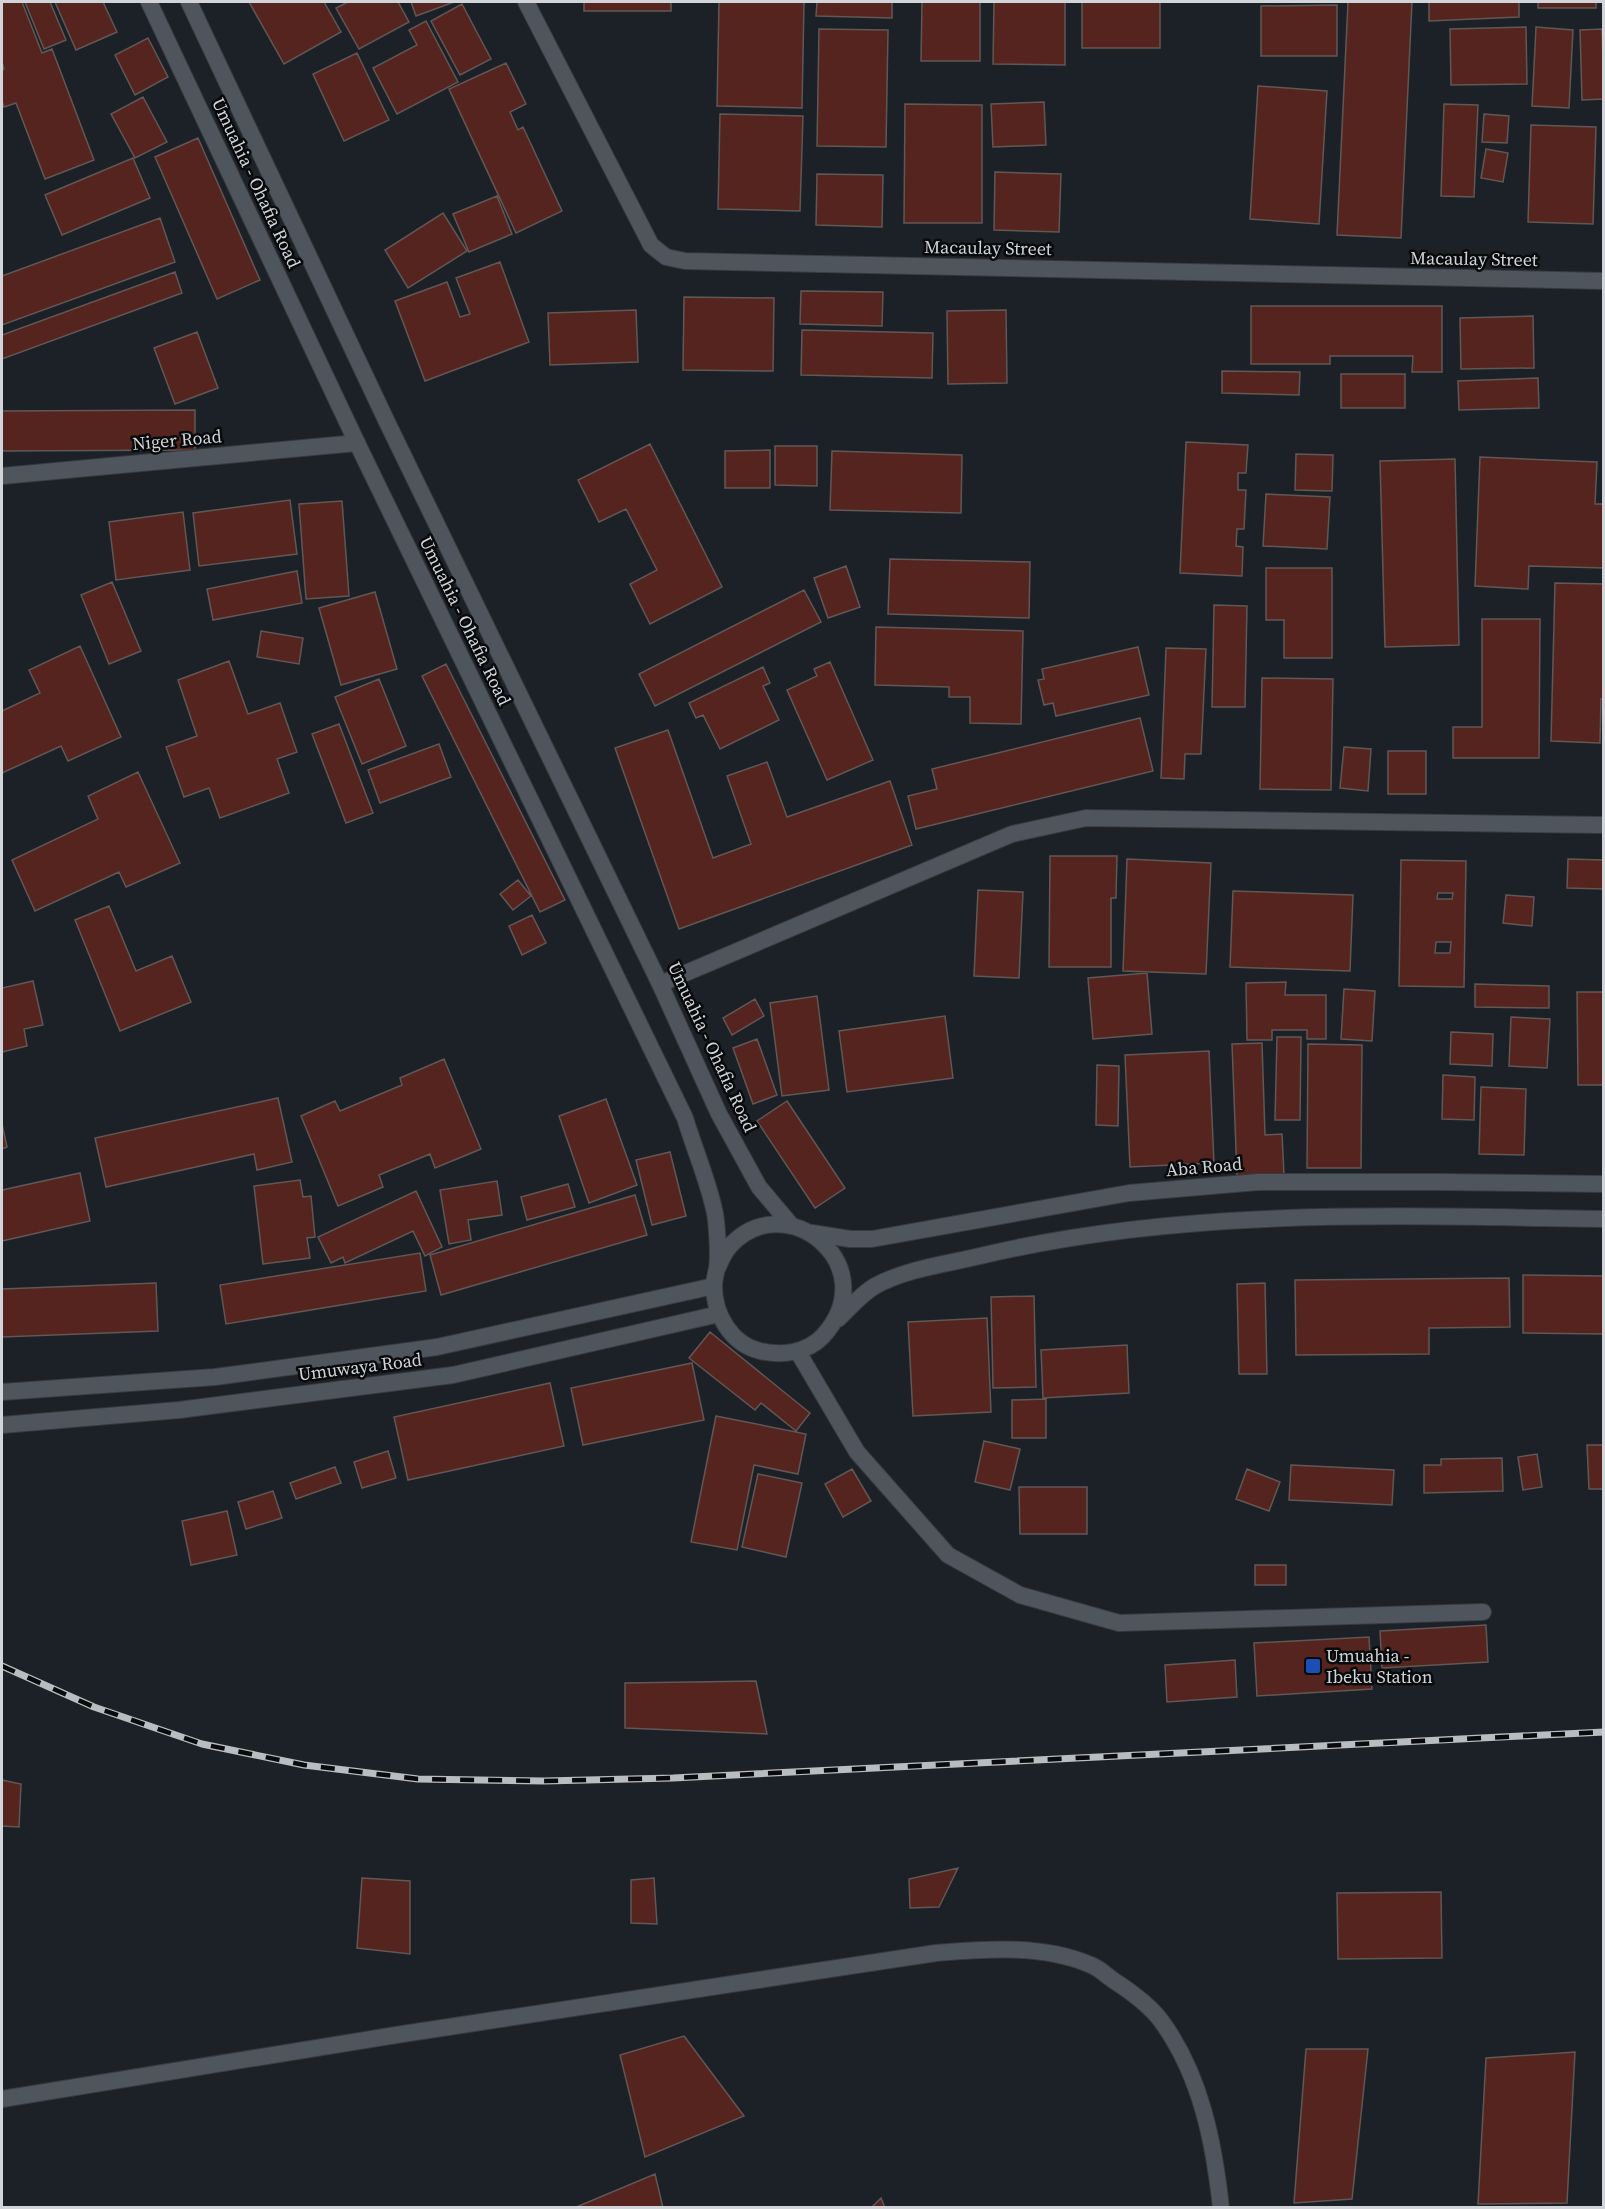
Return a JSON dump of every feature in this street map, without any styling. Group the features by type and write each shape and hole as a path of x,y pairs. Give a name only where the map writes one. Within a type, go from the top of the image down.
{"street":[{"name":"Umuahia - Ohafia Road","path":"149,2 357,443 685,1118 715,1210 718,1267"},
{"name":"Umuahia - Ohafia Road","path":"189,2 391,430 660,984 719,1114 759,1187 791,1226"},
{"name":"Macaulay Street","path":"526,2 651,245 666,257 685,261 1604,281"},
{"name":"Niger Road","path":"2,476 357,443"},
{"path":"660,984 1012,834 1086,818 1604,825"},
{"name":"Aba Road","path":"812,1233 850,1239 872,1239 1129,1193 1258,1182 1604,1184"},
{"path":"833,1324 841,1306 843,1285 838,1264 828,1247 812,1233 791,1226 768,1225 747,1233 729,1247 718,1267 714,1286 719,1314 732,1334 751,1349 774,1354 798,1352 818,1341 874,1286 901,1275 1004,1250 1133,1228 1259,1218 1437,1216 1604,1219"},
{"name":"Umuwaya Road","path":"2,1392 215,1377 437,1347 714,1286"},
{"name":"Umuwaya Road","path":"2,1425 179,1410 453,1374 719,1314"},
{"path":"798,1352 857,1452 948,1555 1020,1595 1119,1623 1483,1612"},
{"path":"2,2099 396,2035 936,1953 997,1948 1048,1953 1091,1965 1131,1991 1161,2020 1183,2058 1202,2105 1216,2160 1221,2208"}],"building":[{"path":"2,2 22,2 42,53 52,49 94,160 45,179 16,103 4,107 2,101 2,70 4,69"},
{"path":"25,2 50,2 66,40 44,49"},
{"path":"55,2 103,2 117,32 76,50"},
{"path":"249,2 324,2 341,32 284,64"},
{"path":"348,2 398,2 409,22 359,49 336,8"},
{"path":"411,2 454,2 416,16"},
{"path":"584,2 671,2 671,11 584,11"},
{"path":"719,2 804,2 802,108 717,106"},
{"path":"817,2 892,2 892,18 816,16"},
{"path":"922,2 980,2 980,61 921,61"},
{"path":"994,2 1065,2 1065,65 993,64"},
{"path":"1082,2 1160,2 1160,48 1082,48"},
{"path":"1348,2 1412,2 1401,238 1337,235"},
{"path":"1429,2 1519,2 1519,17 1429,21"},
{"path":"1538,2 1596,2 1596,8 1538,8"},
{"path":"462,4 491,59 460,75 431,21"},
{"path":"1337,5 1337,56 1261,56 1261,6"},
{"path":"426,21 458,82 397,114 373,68 417,45 409,30"},
{"path":"1526,27 1527,84 1451,85 1450,29"},
{"path":"1536,27 1573,30 1569,108 1532,106"},
{"path":"819,29 888,30 886,147 817,146"},
{"path":"1602,29 1604,99 1582,100 1580,30"},
{"path":"148,38 168,77 135,95 115,55"},
{"path":"357,53 389,120 344,141 313,74"},
{"path":"506,63 526,104 510,112 518,130 523,127 562,211 516,233 449,89"},
{"path":"1258,86 1327,91 1319,224 1250,219"},
{"path":"143,97 167,142 135,158 111,114"},
{"path":"1044,102 1046,145 993,147 991,104"},
{"path":"905,104 982,105 982,223 904,223"},
{"path":"1444,104 1478,105 1474,197 1441,196"},
{"path":"720,114 803,116 800,211 718,209"},
{"path":"1484,114 1509,116 1507,143 1482,142"},
{"path":"1531,125 1596,127 1593,224 1528,222"},
{"path":"198,138 260,280 217,299 155,157"},
{"path":"1486,149 1508,153 1503,182 1481,178"},
{"path":"133,158 150,198 62,235 45,195"},
{"path":"995,172 1061,174 1059,232 994,230"},
{"path":"817,174 883,175 882,227 816,225"},
{"path":"497,196 512,234 469,252 453,214"},
{"path":"443,213 467,251 408,288 385,250"},
{"path":"160,218 175,262 2,325 2,276"},
{"path":"500,262 529,342 425,381 395,301 447,282 460,317 470,314 456,278"},
{"path":"175,272 182,293 2,359 2,335"},
{"path":"801,291 883,292 882,326 800,324"},
{"path":"684,297 774,298 773,371 683,370"},
{"path":"1251,306 1442,306 1442,372 1412,372 1413,356 1330,356 1330,364 1251,364"},
{"path":"636,310 638,362 550,365 548,313"},
{"path":"1006,310 1007,383 948,384 947,311"},
{"path":"1533,316 1534,368 1461,369 1460,318"},
{"path":"802,330 933,333 932,378 801,375"},
{"path":"197,332 218,388 175,404 154,348"},
{"path":"1222,371 1300,372 1299,395 1222,393"},
{"path":"1341,374 1405,374 1405,408 1341,408"},
{"path":"1538,378 1539,408 1459,410 1458,381"},
{"path":"195,410 195,450 2,451 2,411"},
{"path":"1186,442 1248,445 1246,473 1238,473 1238,490 1246,490 1244,529 1237,529 1236,546 1243,547 1242,576 1180,573"},
{"path":"650,444 722,587 650,624 630,584 657,570 626,509 599,522 578,480"},
{"path":"775,446 817,446 817,486 775,485"},
{"path":"770,450 770,488 725,488 725,451"},
{"path":"832,451 962,455 961,513 830,510"},
{"path":"1296,454 1333,455 1332,491 1295,490"},
{"path":"1480,457 1597,462 1595,504 1604,504 1604,568 1529,566 1528,589 1475,586"},
{"path":"1455,459 1459,645 1385,647 1380,461"},
{"path":"1266,494 1330,497 1327,549 1263,546"},
{"path":"290,500 297,554 199,566 193,513"},
{"path":"342,501 349,596 306,599 299,504"},
{"path":"183,512 190,570 116,580 109,522"},
{"path":"890,559 1030,562 1029,618 888,614"},
{"path":"846,566 860,607 828,618 814,578"},
{"path":"1266,568 1332,568 1332,658 1284,658 1284,620 1266,620"},
{"path":"297,571 302,603 213,620 207,589"},
{"path":"112,582 141,651 109,664 81,595"},
{"path":"1555,583 1604,584 1604,699 1601,699 1600,743 1551,741"},
{"path":"804,590 821,622 655,706 639,674"},
{"path":"375,592 397,669 341,685 319,608"},
{"path":"1214,605 1247,606 1245,707 1212,707"},
{"path":"1482,619 1540,619 1539,758 1453,758 1453,727 1482,727"},
{"path":"876,627 1023,631 1021,724 970,723 970,697 949,697 949,687 875,685"},
{"path":"261,631 303,638 299,664 257,657"},
{"path":"80,646 121,737 68,761 61,746 2,773 2,711 40,693 29,670"},
{"path":"1138,647 1149,695 1056,716 1053,703 1044,705 1038,680 1044,679 1042,669"},
{"path":"1166,648 1206,649 1201,754 1185,754 1184,779 1161,778"},
{"path":"229,661 248,714 280,703 297,752 277,759 289,793 220,818 209,788 184,797 166,747 197,736 178,680"},
{"path":"830,662 873,760 827,780 787,690 817,676 814,669"},
{"path":"446,664 565,900 540,912 422,676"},
{"path":"763,667 770,683 763,686 779,720 720,749 703,715 696,718 689,703"},
{"path":"1262,678 1333,679 1331,790 1260,789"},
{"path":"379,679 406,746 362,764 335,697"},
{"path":"1140,718 1153,771 916,829 908,796 937,789 932,769"},
{"path":"339,724 373,813 346,823 312,734"},
{"path":"668,730 713,858 751,844 727,776 767,762 787,817 890,781 912,845 679,929 615,748"},
{"path":"439,744 451,777 380,803 368,770"},
{"path":"1344,747 1371,749 1368,791 1340,788"},
{"path":"1388,751 1426,751 1426,794 1388,794"},
{"path":"138,772 180,863 126,887 119,872 35,911 12,860 98,819 88,796"},
{"path":"1050,856 1117,856 1116,898 1111,898 1111,967 1049,967"},
{"path":"1127,859 1211,863 1206,974 1123,971"},
{"path":"1568,859 1604,860 1604,889 1567,888"},
{"path":"1401,860 1466,861 1464,987 1399,986","holes":["1438,893 1453,893 1452,899 1437,899","1436,942 1451,942 1450,953 1435,953"]},
{"path":"518,880 531,896 513,910 500,894"},
{"path":"978,890 1023,892 1019,978 974,976"},
{"path":"1233,891 1353,895 1350,971 1230,967"},
{"path":"1506,895 1534,897 1532,926 1503,923"},
{"path":"109,906 136,971 172,956 191,1002 120,1031 75,920"},
{"path":"532,915 546,943 522,955 509,926"},
{"path":"1147,973 1152,1034 1093,1039 1088,978"},
{"path":"33,981 43,1025 24,1029 27,1046 2,1052 2,988"},
{"path":"1286,982 1285,995 1326,995 1326,1039 1307,1039 1307,1030 1272,1030 1272,1040 1247,1040 1246,983"},
{"path":"1475,984 1549,986 1549,1008 1475,1007"},
{"path":"1344,989 1375,991 1372,1041 1341,1039"},
{"path":"1577,992 1604,992 1604,1085 1578,1085"},
{"path":"817,996 829,1090 782,1096 770,1003"},
{"path":"755,999 764,1016 732,1035 723,1018"},
{"path":"945,1016 953,1078 847,1092 839,1031"},
{"path":"1511,1017 1550,1019 1547,1068 1509,1066"},
{"path":"1451,1032 1493,1034 1492,1066 1450,1064"},
{"path":"1277,1037 1301,1037 1300,1120 1275,1120"},
{"path":"757,1039 777,1095 753,1104 733,1048"},
{"path":"1262,1043 1265,1135 1282,1134 1284,1175 1237,1176 1232,1044"},
{"path":"1308,1044 1362,1045 1361,1168 1307,1168"},
{"path":"1209,1051 1214,1163 1130,1167 1125,1055"},
{"path":"444,1059 481,1149 435,1168 430,1154 379,1175 383,1187 338,1206 301,1116 335,1101 340,1111 402,1085 400,1078"},
{"path":"1097,1065 1119,1066 1118,1126 1096,1125"},
{"path":"1443,1075 1475,1077 1474,1120 1442,1119"},
{"path":"1481,1087 1526,1089 1524,1155 1479,1154"},
{"path":"278,1098 292,1162 257,1170 254,1154 106,1187 95,1138"},
{"path":"606,1099 637,1185 589,1203 559,1116"},
{"path":"787,1101 845,1188 815,1208 757,1121"},
{"path":"2,1124 7,1147 2,1149"},
{"path":"670,1152 686,1216 652,1225 636,1160"},
{"path":"80,1173 90,1221 2,1241 2,1190"},
{"path":"300,1180 303,1197 311,1196 315,1237 307,1238 310,1258 263,1264 254,1186"},
{"path":"497,1181 502,1215 468,1220 471,1240 449,1244 440,1190"},
{"path":"568,1184 575,1207 527,1220 521,1197"},
{"path":"416,1191 442,1247 425,1256 413,1231 345,1263 343,1257 331,1263 318,1237"},
{"path":"635,1195 647,1235 441,1295 430,1255"},
{"path":"420,1253 426,1291 226,1324 220,1285"},
{"path":"1523,1275 1604,1276 1604,1334 1523,1333"},
{"path":"1509,1278 1510,1327 1429,1328 1429,1354 1296,1355 1295,1280"},
{"path":"156,1283 158,1331 2,1337 2,1289"},
{"path":"1265,1283 1267,1374 1239,1374 1237,1284"},
{"path":"1034,1296 1036,1387 993,1388 991,1297"},
{"path":"987,1318 991,1412 913,1416 908,1322"},
{"path":"710,1332 810,1413 796,1431 761,1403 755,1410 689,1358"},
{"path":"1127,1345 1129,1393 1043,1398 1041,1350"},
{"path":"692,1363 704,1420 583,1445 571,1388"},
{"path":"550,1383 564,1446 408,1480 394,1417"},
{"path":"1046,1399 1046,1438 1012,1438 1012,1400"},
{"path":"716,1416 806,1434 798,1474 754,1465 737,1550 691,1542"},
{"path":"984,1441 1020,1449 1010,1490 975,1482"},
{"path":"1587,1445 1604,1445 1604,1489 1589,1489"},
{"path":"388,1451 396,1478 362,1488 354,1462"},
{"path":"1537,1454 1542,1487 1523,1490 1518,1457"},
{"path":"1502,1458 1503,1491 1424,1493 1424,1465 1441,1465 1441,1459"},
{"path":"1291,1465 1394,1470 1392,1505 1289,1500"},
{"path":"335,1467 341,1483 296,1499 290,1483"},
{"path":"852,1469 871,1501 843,1517 825,1484"},
{"path":"1247,1469 1280,1482 1269,1511 1236,1499"},
{"path":"758,1474 802,1483 786,1557 742,1547"},
{"path":"1019,1487 1087,1487 1087,1534 1020,1534"},
{"path":"273,1491 282,1518 246,1529 238,1502"},
{"path":"227,1511 237,1555 191,1565 182,1521"},
{"path":"1255,1565 1286,1565 1286,1585 1255,1585"},
{"path":"1486,1625 1488,1662 1382,1668 1380,1631"},
{"name":"Umuahia - Ibeku Station","path":"1369,1637 1372,1689 1257,1696 1254,1643"},
{"path":"1235,1660 1237,1697 1167,1702 1165,1665"},
{"path":"756,1681 767,1734 625,1728 625,1683"},
{"path":"2,1780 21,1784 19,1827 2,1826"},
{"path":"958,1868 939,1907 910,1908 909,1879"},
{"path":"362,1878 410,1881 410,1954 357,1948"},
{"path":"654,1878 657,1924 631,1923 631,1880"},
{"path":"1441,1892 1442,1958 1338,1959 1337,1893"},
{"path":"684,2036 744,2116 645,2157 620,2055"},
{"path":"1306,2049 1368,2049 1352,2199 1294,2203"},
{"path":"1575,2052 1567,2203 1478,2204 1486,2058"},
{"path":"655,2174 663,2208 574,2208"},
{"path":"881,2198 885,2208 871,2208"}],"railway":[{"path":"2,1666 94,1707 202,1744 304,1765 418,1779 544,1781 673,1778 1604,1732"}],"place":[{"name":"Umuahia - Ibeku Station","path":"1313,1666"}]}
